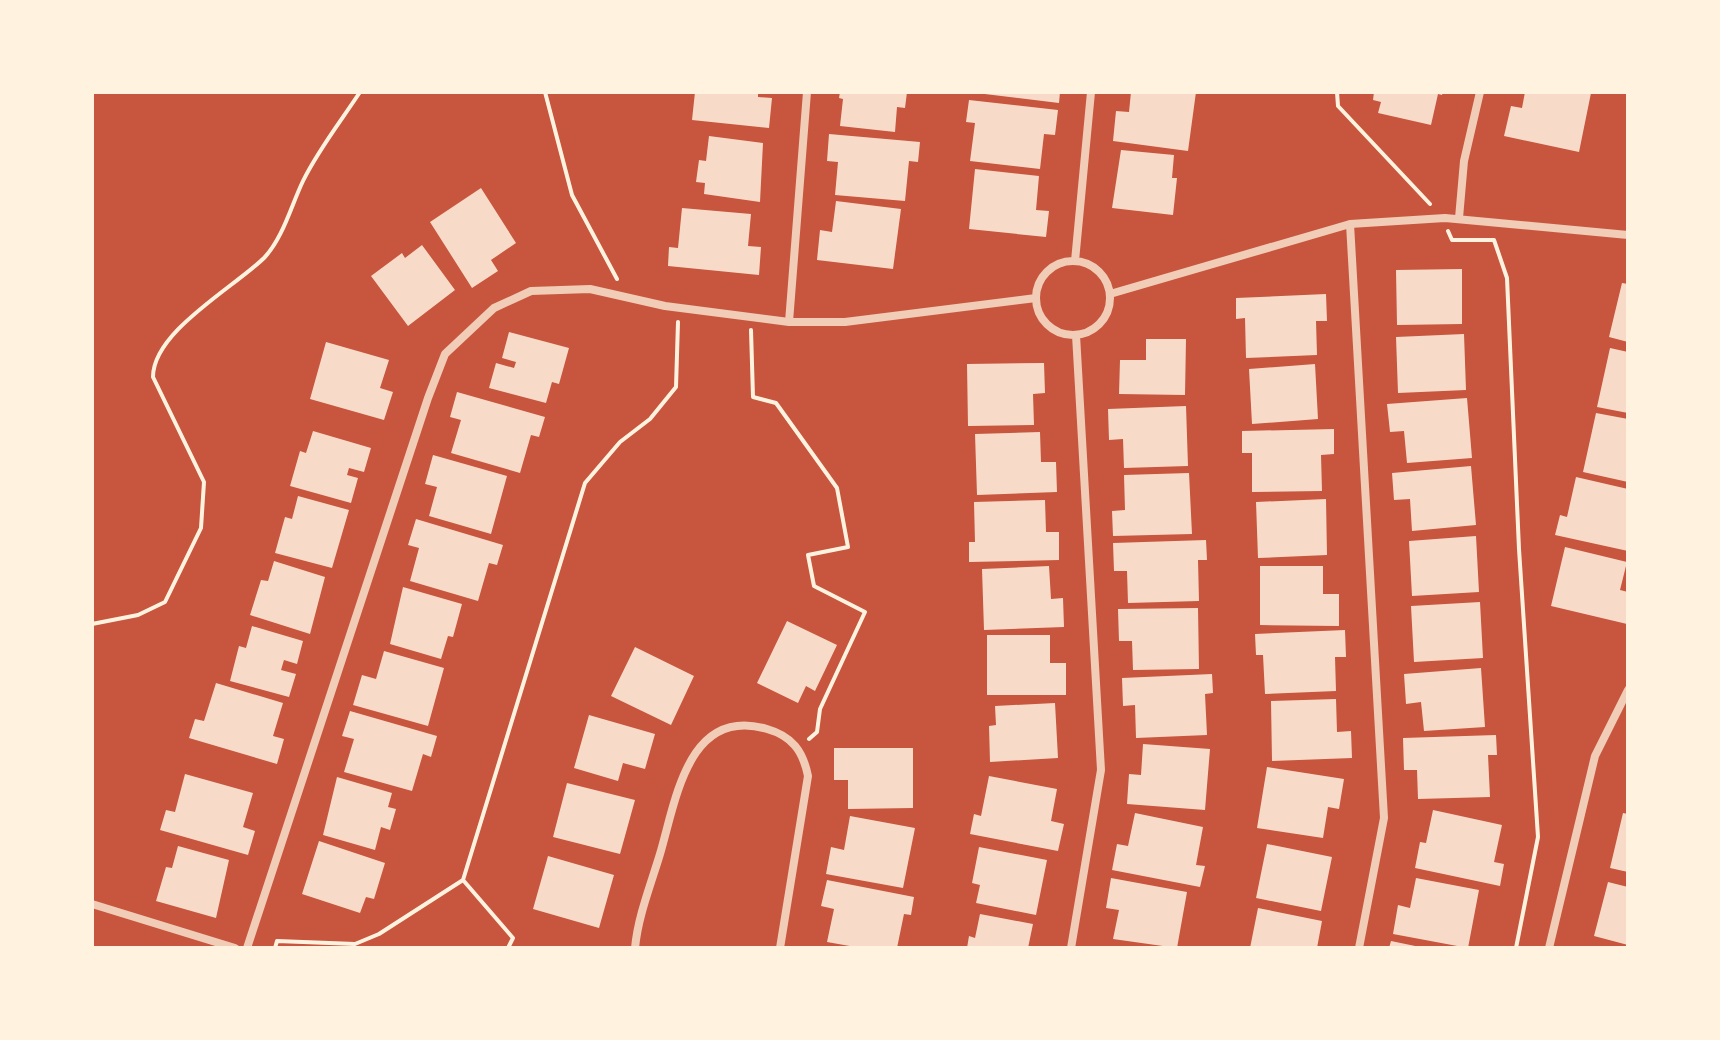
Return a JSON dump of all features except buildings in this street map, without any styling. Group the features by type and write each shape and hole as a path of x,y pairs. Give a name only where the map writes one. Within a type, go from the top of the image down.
{"street":[{"path":"789,322 807,92"},
{"path":"1075,261 1091,92"},
{"path":"1459,218 1464,161 1480,92"},
{"path":"1110,294 1350,224 1459,218 1628,235"},
{"path":"1350,224 1384,818 1359,948"},
{"path":"1075,261 1094,267 1104,278 1110,294 1106,315 1098,326 1076,335 1050,327 1041,315 1036,298 1043,277 1053,267 1075,261"},
{"path":"247,948 428,398 445,354 494,308 531,291 590,289 665,306 789,322 845,322 1036,298"},
{"path":"1071,948 1101,770 1076,335"},
{"path":"1549,948 1595,756 1628,690"},
{"path":"1618,708 1628,713"},
{"path":"635,948 643,909 687,763 707,739 738,725 757,726 790,739 798,748 808,776 780,948"},
{"path":"92,904 235,948"}],"path":[{"path":"92,624 138,615 165,602 201,528 204,482 153,377 153,366 178,329 267,255 304,178 360,92"},
{"path":"545,92 572,195 627,296"},
{"path":"1337,92 1338,106 1440,218 1452,240 1494,240 1507,278 1519,549 1538,837 1516,948"},
{"path":"275,948 277,941 355,944 379,934 463,880 585,483 620,442 650,419 676,387 678,318 666,315"},
{"path":"750,317 753,397 776,403 837,488 848,547 808,555 814,586 865,612 820,709 817,732 798,748"},
{"path":"463,880 513,938 508,948"}]}
